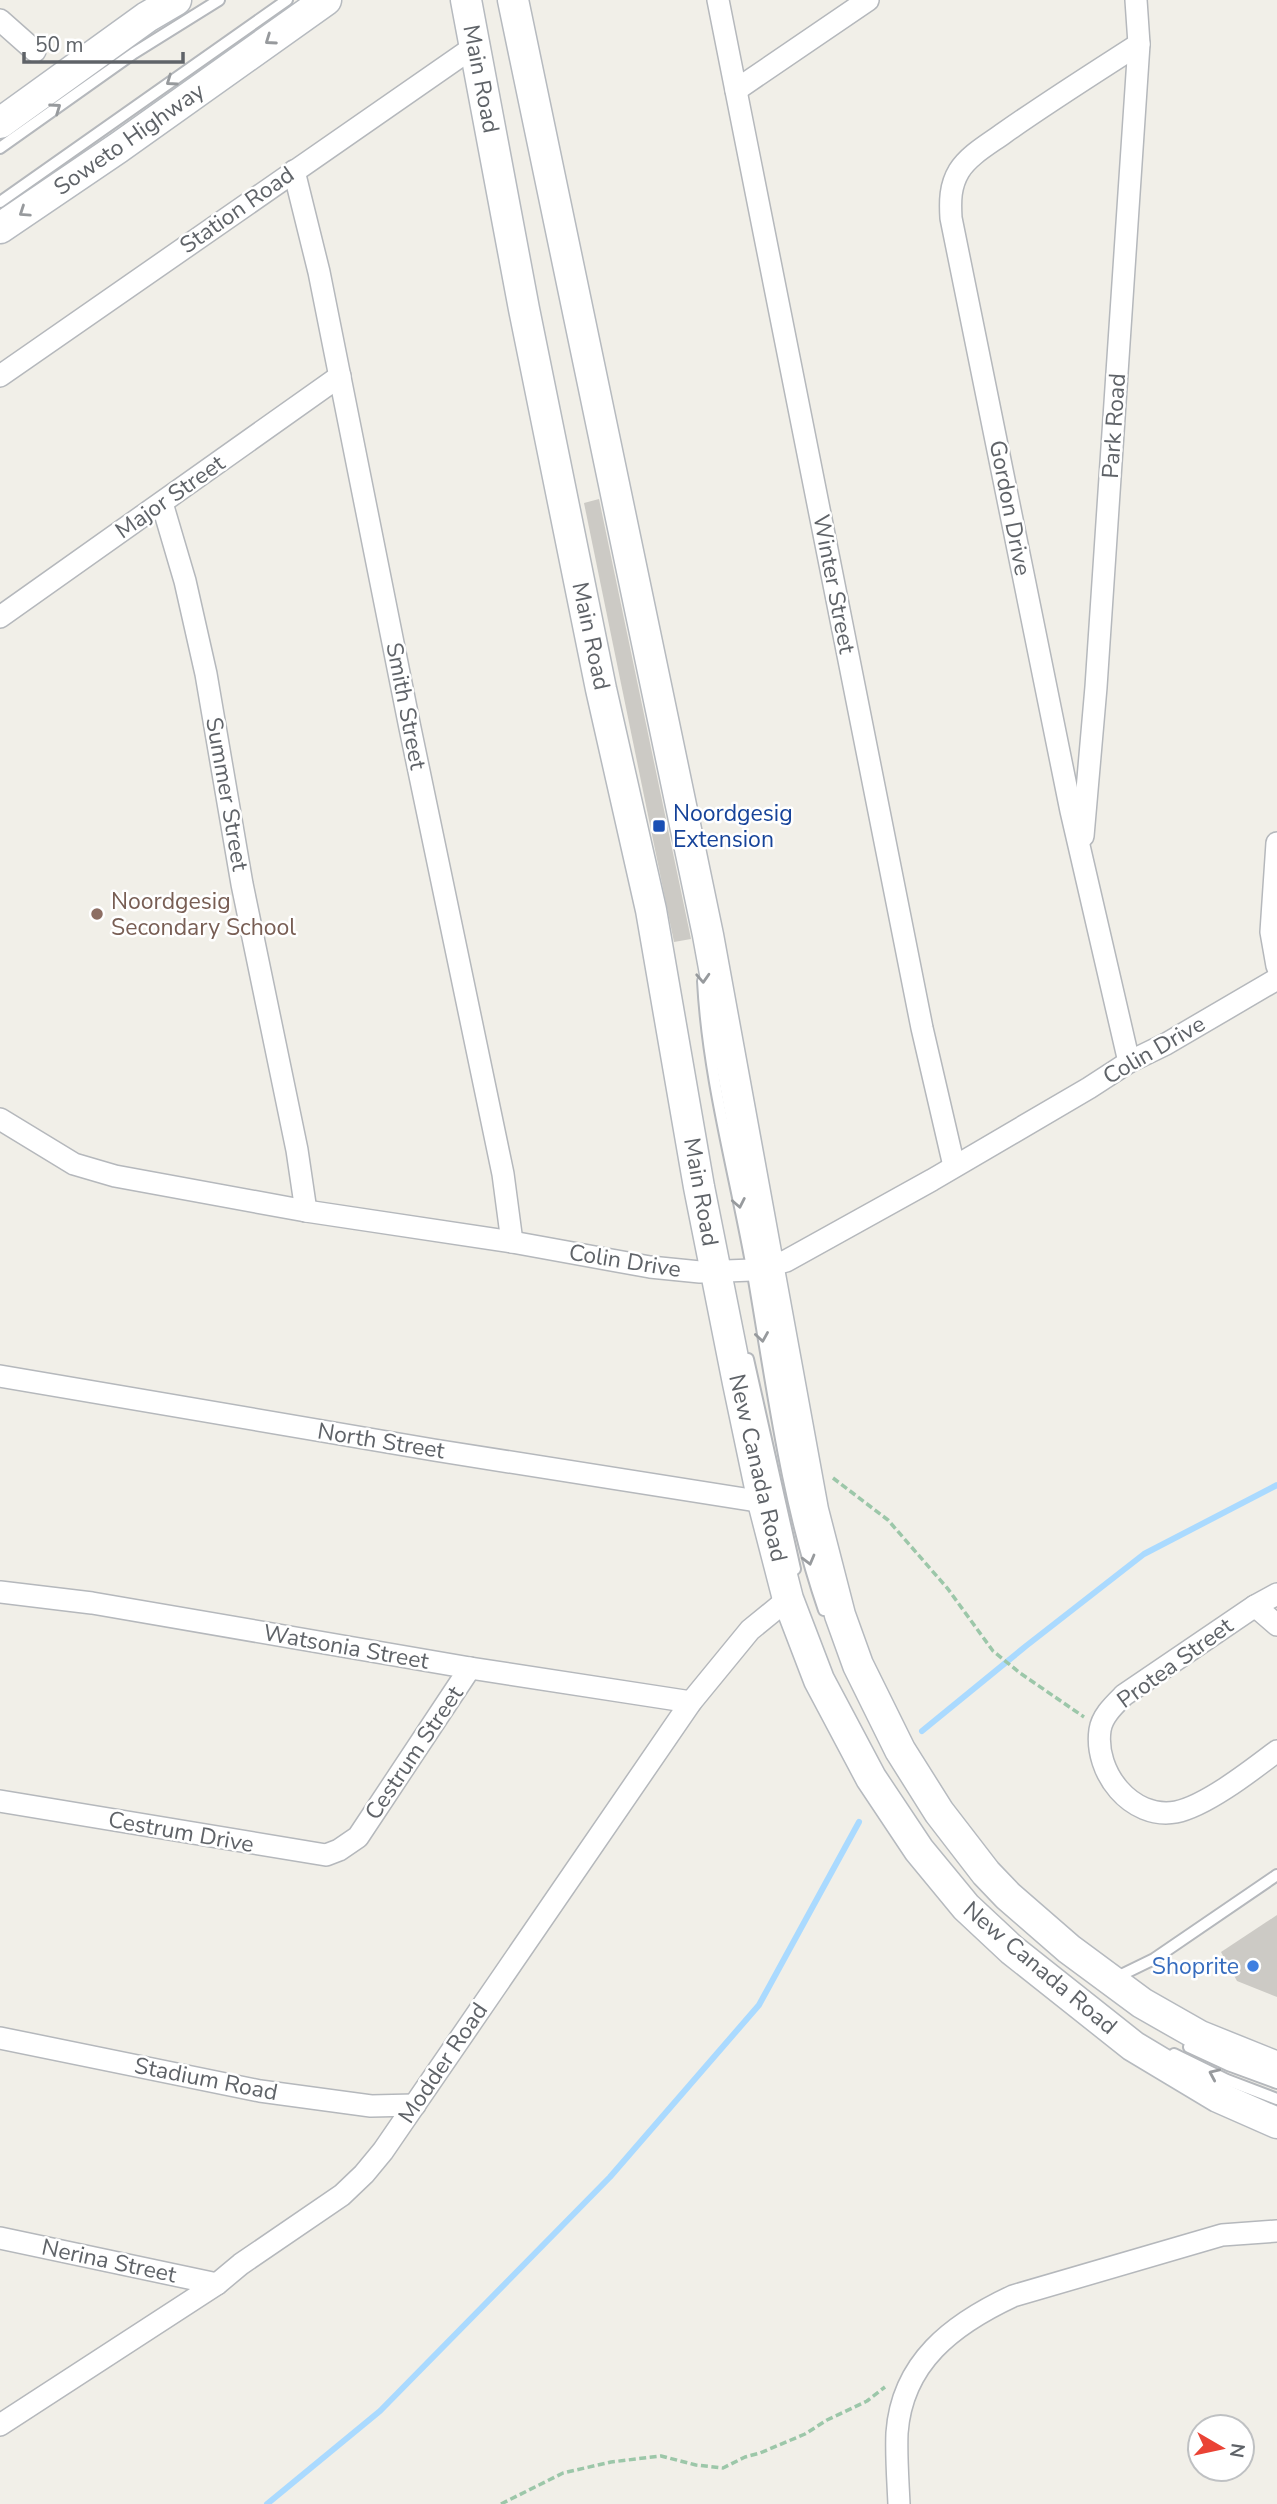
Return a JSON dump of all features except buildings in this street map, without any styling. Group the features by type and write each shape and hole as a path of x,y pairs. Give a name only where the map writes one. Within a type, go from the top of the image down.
{"main road":[{"path":"0,123 147,17 176,0"},
{"name":"Soweto Highway","path":"0,228 326,0"},
{"name":"Main Road","path":"514,2 708,935 760,1268"},
{"name":"Main Road","path":"468,13 524,309 601,689 651,910 725,1270"},
{"name":"New Canada Road","path":"760,1268 824,1559 840,1615 894,1754 986,1873 1008,1896 1069,1949 1142,2003 1200,2036 1277,2067"},
{"name":"New Canada Road","path":"725,1270 763,1502 793,1589 819,1680 871,1778 928,1852 949,1888 991,1931 1133,2046 1218,2097 1277,2123"}],"street":[{"name":"Winter Street","path":"718,0 922,1028 954,1166"},
{"path":"736,90 868,0"},
{"name":"Park Road","path":"1082,852 1097,687 1139,44 1136,0"},
{"name":"Station Road","path":"0,376 294,171 468,13"},
{"path":"0,20 35,51"},
{"name":"Gordon Drive","path":"1129,1062 1082,852 954,231 950,198 953,181 970,158 1036,110 1139,44"},
{"name":"Smith Street","path":"294,171 319,272 503,1174 513,1242"},
{"name":"Major Street","path":"0,617 340,376"},
{"name":"Summer Street","path":"162,503 185,581 206,674 242,884 297,1150 306,1210"},
{"path":"1277,843 1271,932 1277,965"},
{"name":"Colin Drive","path":"0,1119 74,1164 115,1176 682,1271 760,1268 786,1261 1277,979"},
{"name":"North Street","path":"0,1376 763,1502"},
{"name":"Modder Road","path":"0,2425 217,2284 342,2195 365,2174 691,1702 750,1630 793,1589"},
{"name":"Watsonia Street","path":"0,1592 92,1603 470,1668 691,1702"},
{"name":"Protea Street","path":"1277,1594 1255,1606 1124,1695 1108,1712 1100,1728 1100,1753 1108,1776 1133,1803 1145,1811 1161,1814 1190,1808 1245,1775 1277,1751"},
{"name":"Protea Street","path":"1255,1606 1277,1625"},
{"name":"Cestrum Street","path":"358,1837 470,1668"},
{"name":"Cestrum Drive","path":"0,1801 316,1855 326,1855 339,1850 358,1837"},
{"name":"Stadium Road","path":"0,2038 260,2091 371,2106 415,2105"},
{"path":"900,2504 897,2431 905,2395 919,2367 950,2334 982,2311 1013,2296 1222,2235 1277,2231"},
{"name":"Nerina Street","path":"0,2238 217,2284"}],"lane":[{"path":"0,148 134,53 219,0"},
{"name":"Soweto Highway","path":"0,202 287,0"},
{"name":"Main Road","path":"468,13 535,305 612,684 672,960"},
{"name":"New Canada Road","path":"760,1268 767,1367 791,1486 811,1567 828,1621"},
{"name":"New Canada Road","path":"746,1351 793,1589"},
{"name":"New Canada Road","path":"928,1852 976,1900"},
{"path":"1110,1981 1154,1959 1277,1875"},
{"name":"New Canada Road","path":"985,1909 1011,1935 1111,2013"},
{"path":"1179,2041 1228,2065 1277,2083"},
{"path":"1164,2048 1227,2080 1277,2099"}],"path":[{"path":"802,1453 888,1520 948,1588 993,1651 1100,1728"},
{"path":"501,2504 563,2473 611,2462 661,2456 696,2465 723,2468 805,2434 867,2401 887,2385"}],"waterway":[{"path":"922,1731 1144,1554 1277,1485"},
{"path":"267,2504 380,2411 610,2177 759,2005 859,1822"}],"place":[{"name":"Noordgesig Extension","path":"659,826"},
{"name":"Noordgesig Secondary School","path":"97,914"},
{"name":"Shoprite","path":"1253,1966"}]}
